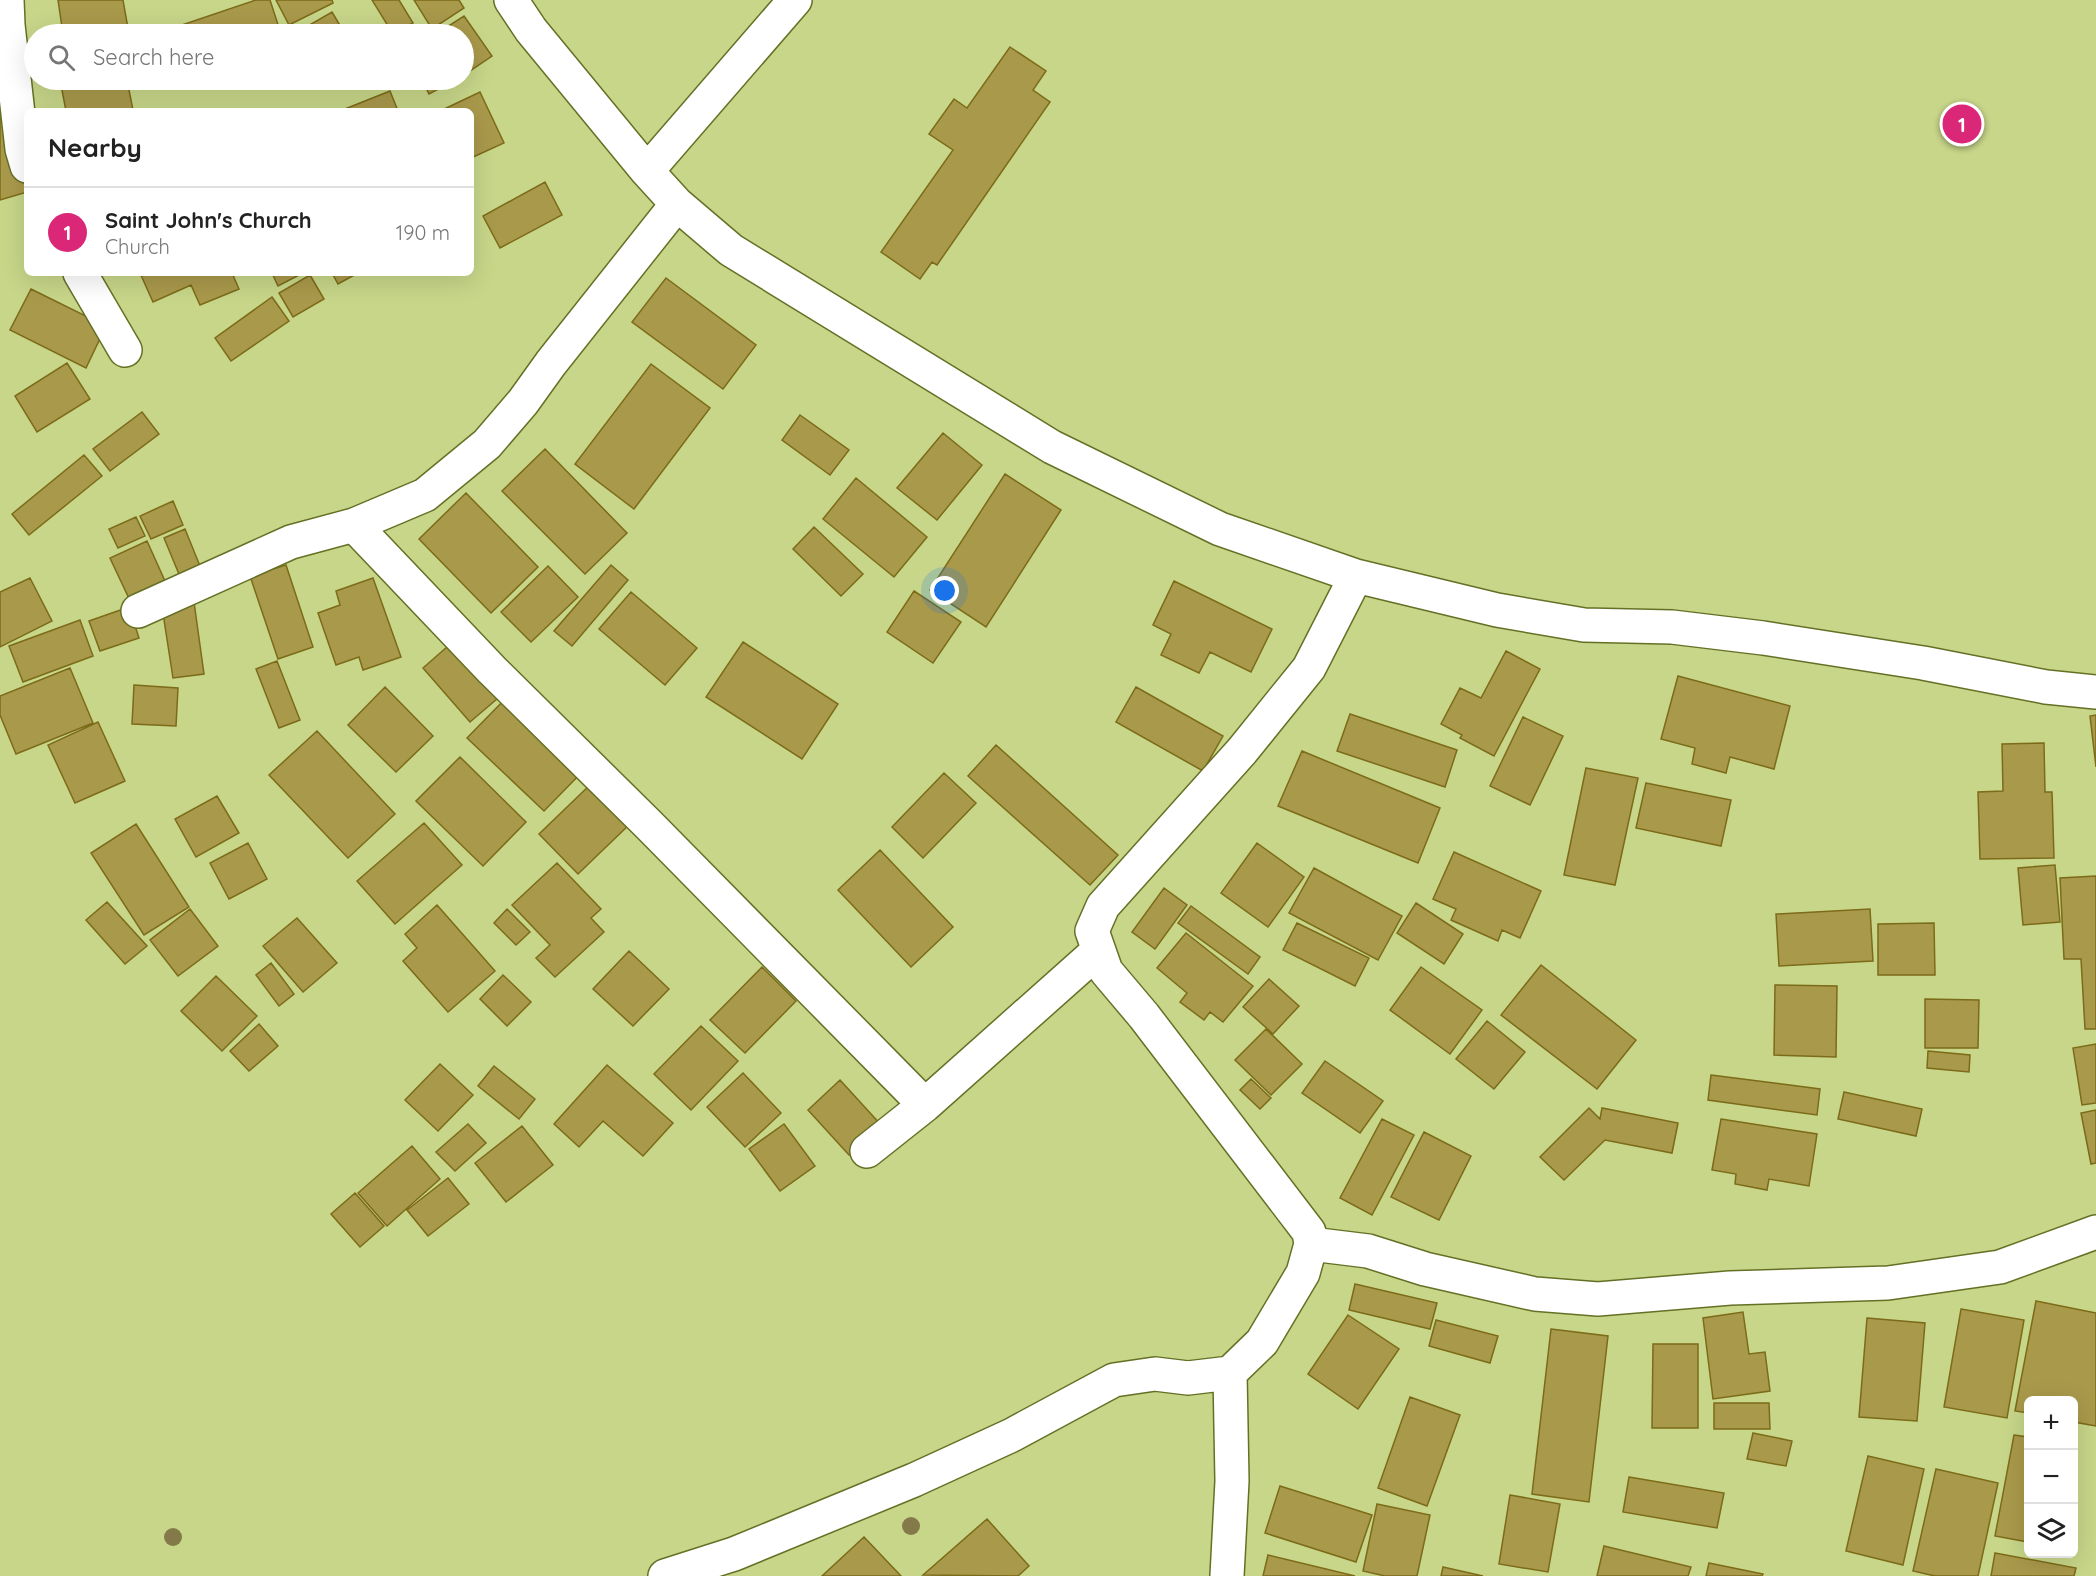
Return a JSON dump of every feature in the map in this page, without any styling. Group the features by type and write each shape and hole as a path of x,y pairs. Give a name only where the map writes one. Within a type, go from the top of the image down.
{"street":[{"path":"8,0 8,26 24,152"},
{"path":"512,0 531,30 647,171 677,204 731,250 1052,447 1220,530 1356,576 1497,609 1584,625 1672,627 1763,638 1923,663 2046,687 2096,692"},
{"path":"647,171 795,0"},
{"path":"138,611 291,542 354,525 424,495 487,444 523,402 551,363 677,204"},
{"path":"82,276 125,350"},
{"path":"354,525 492,670 649,825 925,1105"},
{"path":"665,1576 734,1554 914,1480 1012,1436 1114,1380 1155,1374 1188,1378 1230,1373 1262,1342 1303,1273 1311,1244 1309,1232 1144,1016 1106,971 1092,931 1102,906 1242,751 1309,668 1356,576"},
{"path":"867,1151 925,1105 1098,951"},
{"path":"1311,1244 1368,1251 1425,1269 1535,1294 1598,1299 1730,1288 1888,1283 2000,1267 2096,1232"},
{"path":"1227,1576 1232,1481 1230,1373"}],"building":[{"path":"58,0 123,0 127,24 62,24"},
{"path":"256,0 270,0 278,24 185,24"},
{"path":"276,0 332,0 333,3 288,24"},
{"path":"372,0 399,0 413,23 387,24"},
{"path":"414,0 459,0 464,8 440,24 429,24"},
{"path":"332,12 339,24 311,24"},
{"path":"464,16 470,24 452,24"},
{"path":"474,30 492,56 474,68"},
{"path":"1010,47 1046,71 1033,90 1050,102 937,265 932,262 920,279 881,252 953,150 929,134 954,99 967,108"},
{"path":"62,90 129,90 133,108 65,108"},
{"path":"390,91 397,108 348,108"},
{"path":"480,92 504,143 474,157 474,108 446,108"},
{"path":"2,113 24,183 24,193 0,200 0,114"},
{"path":"545,182 562,215 500,248 483,216"},
{"path":"141,276 233,276 239,289 200,305 191,285 153,302"},
{"path":"273,276 297,276 278,286"},
{"path":"311,276 324,299 293,317 279,293"},
{"path":"334,276 353,276 338,284"},
{"path":"666,278 756,345 723,389 632,322"},
{"path":"31,289 106,326 86,368 10,330"},
{"path":"272,297 289,321 231,361 215,338"},
{"path":"67,363 90,399 37,432 15,396"},
{"path":"651,364 710,408 634,509 575,464"},
{"path":"142,412 159,434 110,471 93,449"},
{"path":"800,415 849,450 830,475 782,440"},
{"path":"943,433 982,465 937,520 897,488"},
{"path":"545,449 627,533 585,574 502,491"},
{"path":"84,455 102,476 29,535 12,514"},
{"path":"1005,474 1061,510 986,627 930,590"},
{"path":"856,478 927,537 894,577 823,519"},
{"path":"466,493 538,567 491,613 419,539"},
{"path":"173,501 183,525 151,539 140,516"},
{"path":"136,517 145,536 118,548 109,529"},
{"path":"814,527 863,574 841,596 793,549"},
{"path":"185,529 202,571 181,579 164,538"},
{"path":"147,541 169,590 133,607 110,558"},
{"path":"286,565 313,647 278,659 250,576"},
{"path":"611,565 628,580 572,646 554,631"},
{"path":"548,566 578,597 531,642 501,612"},
{"path":"30,578 52,621 0,647 0,592"},
{"path":"373,578 401,657 363,670 359,657 336,665 318,613 340,605 336,591"},
{"path":"1174,581 1272,629 1251,672 1210,652 1199,673 1161,655 1171,634 1153,625"},
{"path":"914,591 961,622 933,663 887,632"},
{"path":"631,592 697,648 665,685 599,629"},
{"path":"194,602 204,674 173,678 162,607"},
{"path":"129,607 139,638 100,651 89,621"},
{"path":"80,620 93,656 23,682 9,646"},
{"path":"456,639 504,693 470,722 423,668"},
{"path":"743,642 838,704 802,759 706,697"},
{"path":"1506,651 1540,669 1494,756 1460,738 1462,735 1441,724 1460,688 1481,698"},
{"path":"277,661 300,720 279,728 256,669"},
{"path":"70,668 93,723 16,754 0,715 0,696"},
{"path":"1678,676 1790,706 1774,769 1730,757 1726,773 1692,764 1695,748 1661,739"},
{"path":"134,685 178,688 176,726 132,724"},
{"path":"385,687 433,736 396,772 348,725"},
{"path":"1136,687 1223,736 1203,771 1116,722"},
{"path":"508,696 585,769 544,811 467,738"},
{"path":"1350,714 1457,750 1445,787 1337,751"},
{"path":"2096,715 2096,767 2090,716"},
{"path":"1523,717 1563,736 1530,805 1490,786"},
{"path":"98,722 125,781 75,803 48,745"},
{"path":"317,731 395,814 348,858 269,775"},
{"path":"2044,743 2045,792 2052,792 2054,858 1980,859 1978,792 2003,791 2002,744"},
{"path":"996,745 1118,855 1090,885 968,776"},
{"path":"1302,751 1440,808 1418,863 1278,806"},
{"path":"460,757 526,822 483,866 416,801"},
{"path":"1586,768 1638,778 1615,885 1564,875"},
{"path":"944,773 976,803 923,858 892,827"},
{"path":"593,782 632,822 578,874 539,834"},
{"path":"1646,783 1731,800 1721,846 1636,828"},
{"path":"217,796 239,833 196,857 175,819"},
{"path":"424,823 462,865 395,924 357,881"},
{"path":"136,824 189,907 144,935 91,853"},
{"path":"248,843 267,879 229,899 210,863"},
{"path":"1257,843 1304,877 1268,927 1221,893"},
{"path":"880,850 953,927 911,967 838,890"},
{"path":"1454,852 1541,891 1520,938 1502,930 1498,941 1451,920 1456,909 1433,899"},
{"path":"557,863 601,909 591,918 604,932 555,977 536,958 550,945 512,905"},
{"path":"2055,865 2060,922 2023,925 2018,868"},
{"path":"1314,868 1402,916 1378,960 1289,913"},
{"path":"2096,876 2096,1029 2085,1029 2081,959 2064,959 2060,878"},
{"path":"1164,888 1187,905 1155,949 1132,932"},
{"path":"107,902 147,946 125,964 86,920"},
{"path":"1416,903 1463,934 1444,964 1397,933"},
{"path":"437,905 495,971 448,1012 403,961 417,948 405,934"},
{"path":"1191,906 1260,957 1248,974 1178,923"},
{"path":"190,909 218,946 178,976 150,940"},
{"path":"507,909 530,932 516,945 494,923"},
{"path":"1870,909 1873,961 1779,966 1776,914"},
{"path":"297,918 337,963 303,992 263,946"},
{"path":"1297,923 1369,958 1355,986 1283,950"},
{"path":"1934,923 1935,975 1878,975 1878,924"},
{"path":"1186,933 1253,986 1223,1022 1210,1012 1204,1020 1180,1002 1187,993 1157,968"},
{"path":"629,951 669,989 633,1026 593,989"},
{"path":"271,963 294,994 279,1006 256,975"},
{"path":"1541,965 1636,1040 1597,1089 1501,1015"},
{"path":"762,967 796,1001 745,1053 710,1020"},
{"path":"1421,967 1482,1010 1450,1054 1390,1010"},
{"path":"503,975 531,1002 507,1026 480,999"},
{"path":"216,976 257,1016 222,1051 181,1011"},
{"path":"1269,979 1299,1006 1273,1034 1243,1007"},
{"path":"1775,985 1837,986 1836,1057 1774,1055"},
{"path":"1925,999 1979,1000 1978,1048 1925,1048"},
{"path":"1487,1021 1525,1052 1494,1089 1456,1059"},
{"path":"259,1024 278,1046 249,1071 230,1051"},
{"path":"701,1026 738,1061 691,1110 654,1074"},
{"path":"1266,1029 1302,1064 1271,1095 1235,1060"},
{"path":"2096,1044 2096,1103 2082,1105 2073,1048"},
{"path":"1928,1051 1970,1055 1969,1072 1927,1068"},
{"path":"1325,1061 1383,1101 1360,1133 1302,1093"},
{"path":"440,1064 473,1095 438,1131 405,1100"},
{"path":"607,1065 673,1123 643,1156 603,1121 579,1147 554,1124"},
{"path":"494,1066 535,1099 519,1119 478,1086"},
{"path":"743,1073 781,1113 745,1147 707,1107"},
{"path":"1711,1075 1820,1089 1817,1115 1708,1100"},
{"path":"1251,1079 1271,1098 1260,1109 1240,1090"},
{"path":"840,1080 882,1126 849,1155 808,1110"},
{"path":"1844,1092 1922,1109 1916,1136 1838,1119"},
{"path":"1589,1108 1600,1119 1602,1108 1678,1123 1672,1153 1605,1140 1564,1180 1540,1157"},
{"path":"2096,1110 2096,1163 2091,1164 2081,1113"},
{"path":"1382,1119 1414,1135 1372,1215 1340,1198"},
{"path":"1721,1119 1817,1134 1809,1186 1769,1179 1767,1190 1735,1184 1736,1174 1712,1170"},
{"path":"468,1124 486,1143 455,1171 436,1152"},
{"path":"784,1124 815,1166 780,1191 749,1149"},
{"path":"522,1126 553,1165 506,1202 475,1163"},
{"path":"1424,1132 1471,1156 1439,1220 1391,1197"},
{"path":"412,1146 440,1179 387,1226 358,1193"},
{"path":"448,1178 469,1204 428,1236 407,1210"},
{"path":"355,1193 384,1226 360,1247 331,1214"},
{"path":"1355,1284 1437,1303 1430,1329 1349,1310"},
{"path":"2036,1301 2096,1313 2096,1426 2078,1423 2078,1396 2024,1396 2024,1412 2015,1411"},
{"path":"1961,1309 2024,1320 2007,1418 1944,1407"},
{"path":"1743,1312 1749,1354 1765,1352 1770,1391 1713,1399 1703,1318"},
{"path":"1348,1315 1399,1349 1358,1409 1308,1374"},
{"path":"1867,1318 1925,1323 1917,1421 1859,1417"},
{"path":"1436,1320 1498,1336 1490,1363 1429,1346"},
{"path":"1551,1329 1608,1336 1589,1502 1532,1494"},
{"path":"1653,1344 1698,1344 1698,1428 1652,1428"},
{"path":"1410,1397 1460,1415 1427,1506 1378,1488"},
{"path":"1714,1403 1769,1403 1770,1429 1714,1429"},
{"path":"1753,1433 1792,1441 1786,1466 1747,1459"},
{"path":"2014,1435 2024,1436 2024,1541 1995,1536"},
{"path":"1868,1456 1924,1469 1903,1565 1846,1551"},
{"path":"1936,1469 1998,1483 1978,1576 1935,1576 1913,1571"},
{"path":"1629,1477 1724,1493 1717,1528 1623,1512"},
{"path":"1280,1486 1372,1515 1356,1562 1265,1533"},
{"path":"1510,1495 1560,1504 1548,1572 1499,1564"},
{"path":"1377,1504 1430,1515 1417,1576 1385,1576 1363,1571"},
{"path":"987,1519 1029,1566 1018,1576 923,1575"},
{"path":"864,1537 901,1576 822,1576"},
{"path":"1604,1546 1691,1567 1688,1576 1597,1576"},
{"path":"1995,1553 2076,1568 2074,1576 1991,1576"},
{"path":"1268,1555 1355,1576 1263,1576"},
{"path":"1709,1563 1763,1574 1762,1576 1706,1576"},
{"path":"1443,1567 1483,1576 1441,1576"}],"place":[{"name":"Saint John's Church","path":"1962,124"}]}
